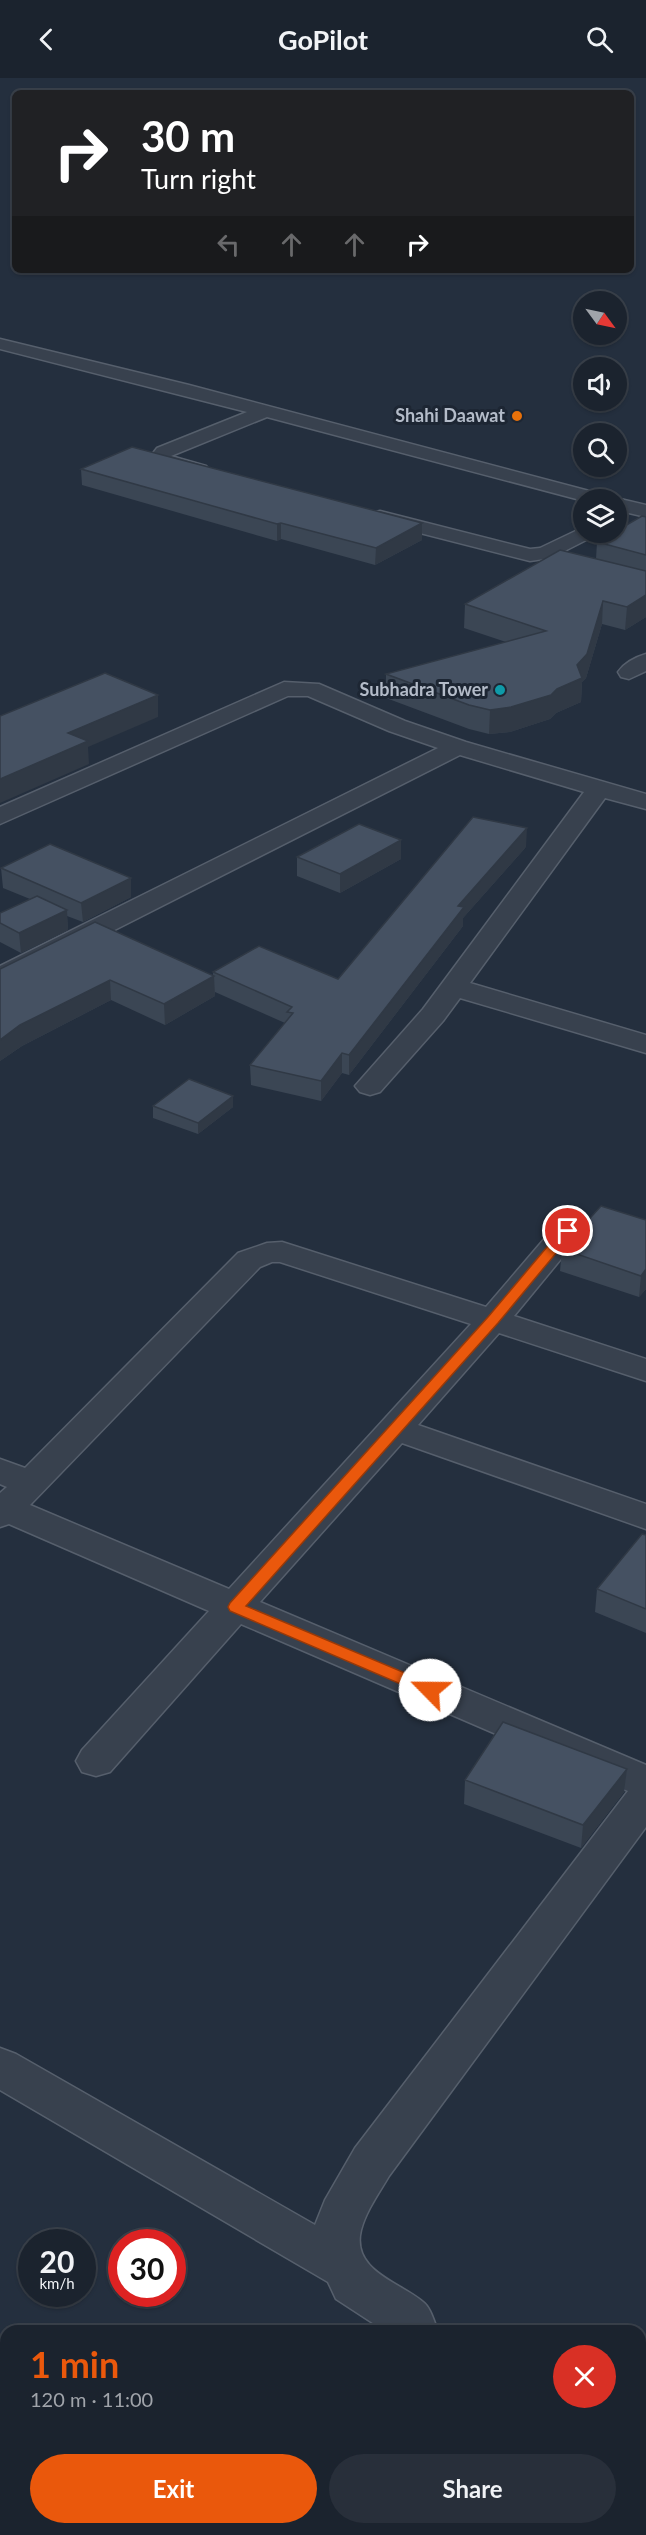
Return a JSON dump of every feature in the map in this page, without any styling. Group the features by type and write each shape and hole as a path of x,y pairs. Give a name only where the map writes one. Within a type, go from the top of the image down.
{"street":[{"path":"0,344 573,493"},
{"path":"214,474 168,462 160,457 164,452 265,411"},
{"path":"364,513 530,555 544,554 573,539"},
{"path":"544,554 572,566"},
{"path":"0,816 284,689 311,689 397,726 458,747 646,802"},
{"path":"0,977 458,747"},
{"path":"370,1086 433,1015 599,789"},
{"path":"453,987 646,1044"},
{"path":"96,1761 396,1429 568,1231"},
{"path":"646,1370 282,1252 267,1252 249,1260 9,1494 236,1607 646,1782"},
{"path":"396,1429 646,1516"},
{"path":"410,2325 408,2319 352,2284 337,2249 336,2233 342,2215 372,2162 646,1797"},
{"path":"0,2067 344,2266"}],"building":[{"path":"132,447 422,523 376,548 281,523 277,524 81,469"},
{"path":"642,516 646,517 646,555 601,543 627,543 627,525"},
{"path":"560,550 646,571 646,595 627,607 603,601 587,654 577,665 582,678 557,689 551,695 511,707 490,710 469,705 386,674 546,631 465,604"},
{"path":"105,673 158,695 68,733 88,741 0,779 0,716"},
{"path":"473,817 527,828 458,906 464,907 349,1055 342,1053 321,1081 250,1065 293,1013 287,1012 292,1007 213,972 259,946 338,979"},
{"path":"359,824 401,840 340,874 297,857"},
{"path":"50,844 131,878 81,903 1,868"},
{"path":"37,896 67,910 19,933 0,923 0,913"},
{"path":"95,922 214,976 164,1004 110,980 20,1025 0,1040 0,969"},
{"path":"189,1079 233,1096 198,1123 153,1106"},
{"path":"601,1206 646,1220 646,1269 641,1276 562,1249"},
{"path":"642,1534 646,1535 646,1609 597,1589"},
{"path":"503,1722 627,1769 583,1825 465,1780"}],"place":[{"name":"Shahi Daawat","path":"517,416"},
{"name":"Subhadra Tower","path":"500,690"}],"route":[{"path":"430,1690 236,1607 493,1320 568,1231"}]}
